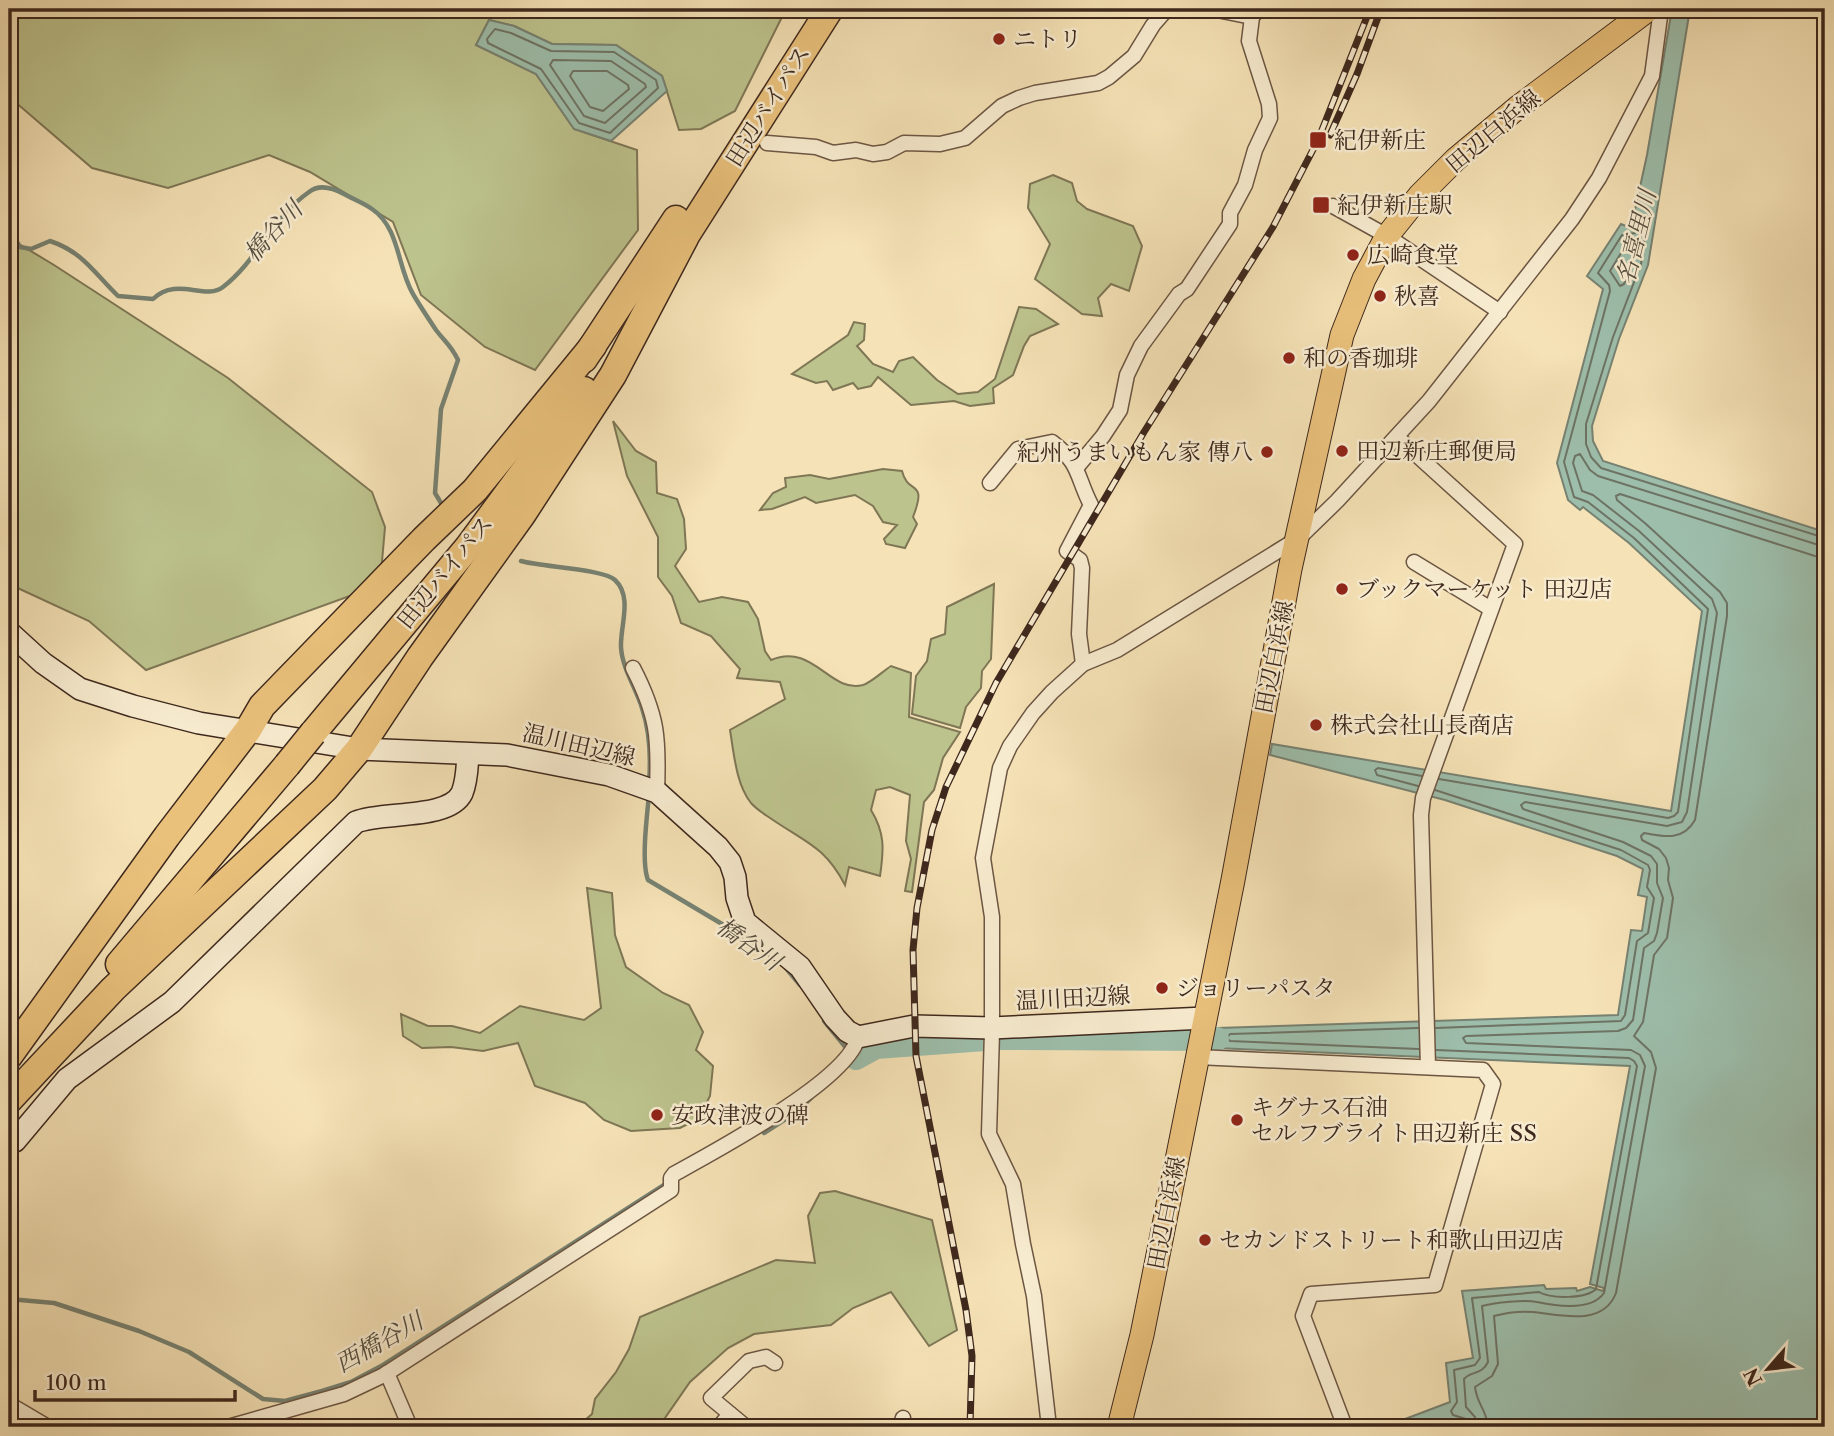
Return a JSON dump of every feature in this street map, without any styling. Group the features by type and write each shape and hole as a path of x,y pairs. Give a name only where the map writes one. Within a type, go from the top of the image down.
{"highway":[{"name":"田辺バイパス","path":"305,730 475,509 593,346 809,9"},
{"name":"田辺バイパス","path":"9,1098 280,760 490,517 603,365 830,9"},
{"path":"9,1098 113,989 325,789 359,749 420,657 515,526 613,375 685,238"},
{"path":"9,1056 167,836 248,730 262,706 475,490 593,346"},
{"name":"田辺バイパス","path":"9,1068 280,760"}],"main road":[{"name":"田辺白浜線","path":"1119,1427 1142,1335 1236,868 1290,569 1342,335 1364,279 1387,236 1420,195 1456,159 1517,108 1649,9"},
{"name":"温川田辺線","path":"9,632 43,663 80,689 199,723 359,749 506,755 610,775 648,789 718,847 730,862 745,922 800,967 835,1018 857,1041 914,1026 992,1030 1205,1021"},
{"path":"9,1136 15,1141 67,1079 172,1002 356,822 370,817 433,811 456,801 466,778 468,755"}],"street":[{"path":"767,143 816,147 833,153 856,150 873,154 887,152 904,143 940,144 965,138 1002,106 1018,98 1098,83 1110,77 1134,56 1153,24 1167,9"},
{"path":"1077,467 1103,436 1119,410 1127,375 1141,346 1179,294 1187,289 1230,223 1230,213 1245,185 1255,150 1270,118 1269,104 1250,41 1256,13 1212,9"},
{"path":"1049,1427 1034,1296 1013,1184 989,1134 992,917 983,858 1000,768 1010,746 1033,713 1083,664 1117,650 1298,538 1337,501 1429,401 1572,219 1599,178 1652,76 1661,9"},
{"path":"1333,206 1387,236 1500,312"},
{"path":"1396,437 1515,544 1423,798 1421,815 1428,1067"},
{"path":"990,483 1018,449 1052,442 1068,454 1077,467 1091,505 1067,551 1080,560 1082,568 1079,634 1083,664"},
{"path":"1415,562 1491,609"},
{"path":"633,668 647,696 659,747 648,789"},
{"path":"229,1427 344,1394 387,1373 670,1190 674,1174 768,1121 842,1062 857,1041"},
{"path":"1198,1054 1483,1070 1493,1084 1436,1285 1311,1294 1303,1316 1345,1427"},
{"path":"746,1427 711,1398 749,1361 766,1357 775,1363"},
{"path":"387,1373 410,1427"},
{"path":"9,1404 48,1427"},
{"path":"719,1427 730,1414"},
{"path":"259,1427 273,1416"}],"green space":[{"path":"9,9 786,9 735,111 701,129 679,130 662,76 616,45 552,44 514,26 489,20 476,45 536,74 574,129 637,150 638,230 535,370 485,347 421,295 393,222 310,172 269,155 168,188 92,168 14,101 9,87"},
{"path":"1053,175 1072,183 1077,201 1087,209 1133,226 1142,246 1129,291 1111,284 1098,298 1102,316 1082,314 1035,279 1050,244 1028,208 1030,184"},
{"path":"9,238 228,378 372,492 385,527 380,585 146,670 89,621 9,584"},
{"path":"1019,307 1036,309 1058,324 1030,336 1013,375 993,388 994,403 970,406 954,401 911,405 878,377 871,386 858,389 853,383 833,390 827,381 816,383 792,374 848,335 854,322 865,324 864,340 857,346 873,364 893,372 899,361 913,357 937,380 958,394 978,392 995,379"},
{"path":"613,421 636,451 656,462 657,493 677,499 684,519 686,549 675,566 699,602 722,597 748,602 758,619 765,651 771,660 786,656 798,658 851,686 866,684 891,666 911,673 909,717 960,732 943,758 934,790 924,802 912,892 905,891 911,859 906,841 910,795 890,787 876,790 871,810 879,826 882,842 880,876 849,867 845,885 838,872 822,854 751,803 736,768 730,730 785,699 780,682 737,678 740,669 711,636 681,623 672,596 658,577 658,537 627,476"},
{"path":"883,469 902,471 908,483 918,492 913,517 917,524 905,548 886,544 884,539 897,525 883,522 873,506 855,495 816,503 805,497 772,509 760,510 773,493 786,487 785,478 810,475 829,479"},
{"path":"994,584 991,659 982,671 981,688 966,707 960,728 912,714 916,676 927,661 931,639 945,634 947,607"},
{"path":"587,888 612,893 615,935 626,967 663,993 689,1005 703,1032 696,1050 713,1066 710,1096 698,1119 680,1128 631,1131 604,1120 585,1103 535,1086 518,1043 483,1051 451,1047 422,1048 403,1036 401,1014 428,1026 452,1026 480,1033 520,1006 584,1020 601,1008"},
{"path":"835,1191 932,1220 957,1330 929,1346 891,1292 853,1308 831,1325 754,1334 728,1348 690,1382 665,1418 662,1427 577,1427 592,1414 595,1399 616,1372 629,1349 640,1317 776,1260 815,1263 808,1216 820,1193"}],"water":[{"name":"名喜里川","path":"1672,9 1690,9 1648,265 1619,339 1592,426 1593,441 1603,461 1825,532 1825,1427 1472,1427 1455,1422 1441,1427 1384,1427 1450,1402 1446,1363 1473,1358 1462,1291 1544,1285 1546,1289 1576,1288 1577,1291 1590,1287 1603,1291 1604,1288 1590,1284 1630,1066 1216,1048 1218,1028 1618,1015 1631,930 1642,931 1647,897 1638,895 1643,869 1617,856 1445,800 1270,755 1272,744 1671,811 1702,611 1629,543 1583,507 1580,510 1568,500 1557,463 1603,289 1587,276 1621,224 1631,228 1647,155"},
{"path":"489,20 514,26 552,44 616,45 662,76 667,91 611,141 574,129 536,74 476,45"}],"waterway":[{"name":"橋谷川","path":"9,229 20,247 31,249 50,241 71,251 118,296 153,299 172,289 208,292 223,287 246,265 296,202 313,190 335,190 369,207 388,226 413,294 458,360 441,409 435,493 444,508"},
{"name":"橋谷川","path":"521,561 598,573 615,580 620,587 625,603 622,655 647,726 649,783"},
{"name":"橋谷川","path":"649,795 645,851 648,880 759,946"},
{"name":"橋谷川","path":"785,967 800,985"},
{"name":"橋谷川","path":"824,1021 847,1049"},
{"name":"橋谷川","path":"856,1058 876,1047 999,1038 1217,1039"},
{"name":"西橋谷川","path":"764,1133 795,1113 811,1098"},
{"name":"西橋谷川","path":"9,1299 54,1303 139,1331 189,1352 263,1399 285,1401 351,1382 383,1365 664,1185"}],"railway":[{"path":"970,1427 972,1356 966,1310 916,1056 913,950 917,908 932,830 946,787 996,683 1144,432 1273,227 1318,140 1370,9"},
{"path":"1330,135 1357,74 1381,9"}],"place":[{"name":"ニトリ","path":"999,39"},
{"name":"紀伊新庄","path":"1318,140"},
{"name":"紀伊新庄駅","path":"1321,205"},
{"name":"広崎食堂","path":"1353,255"},
{"name":"秋喜","path":"1380,296"},
{"name":"和の香珈琲","path":"1289,358"},
{"name":"田辺新庄郵便局","path":"1342,451"},
{"name":"紀州うまいもん家 傳八","path":"1267,452"},
{"name":"ブックマーケット 田辺店","path":"1342,589"},
{"name":"株式会社山長商店","path":"1316,725"},
{"name":"ジョリーパスタ","path":"1162,988"},
{"name":"安政津波の碑","path":"657,1115"},
{"name":"キグナス石油 セルフブライト田辺新庄 SS","path":"1237,1120"},
{"name":"セカンドストリート和歌山田辺店","path":"1205,1240"}]}
